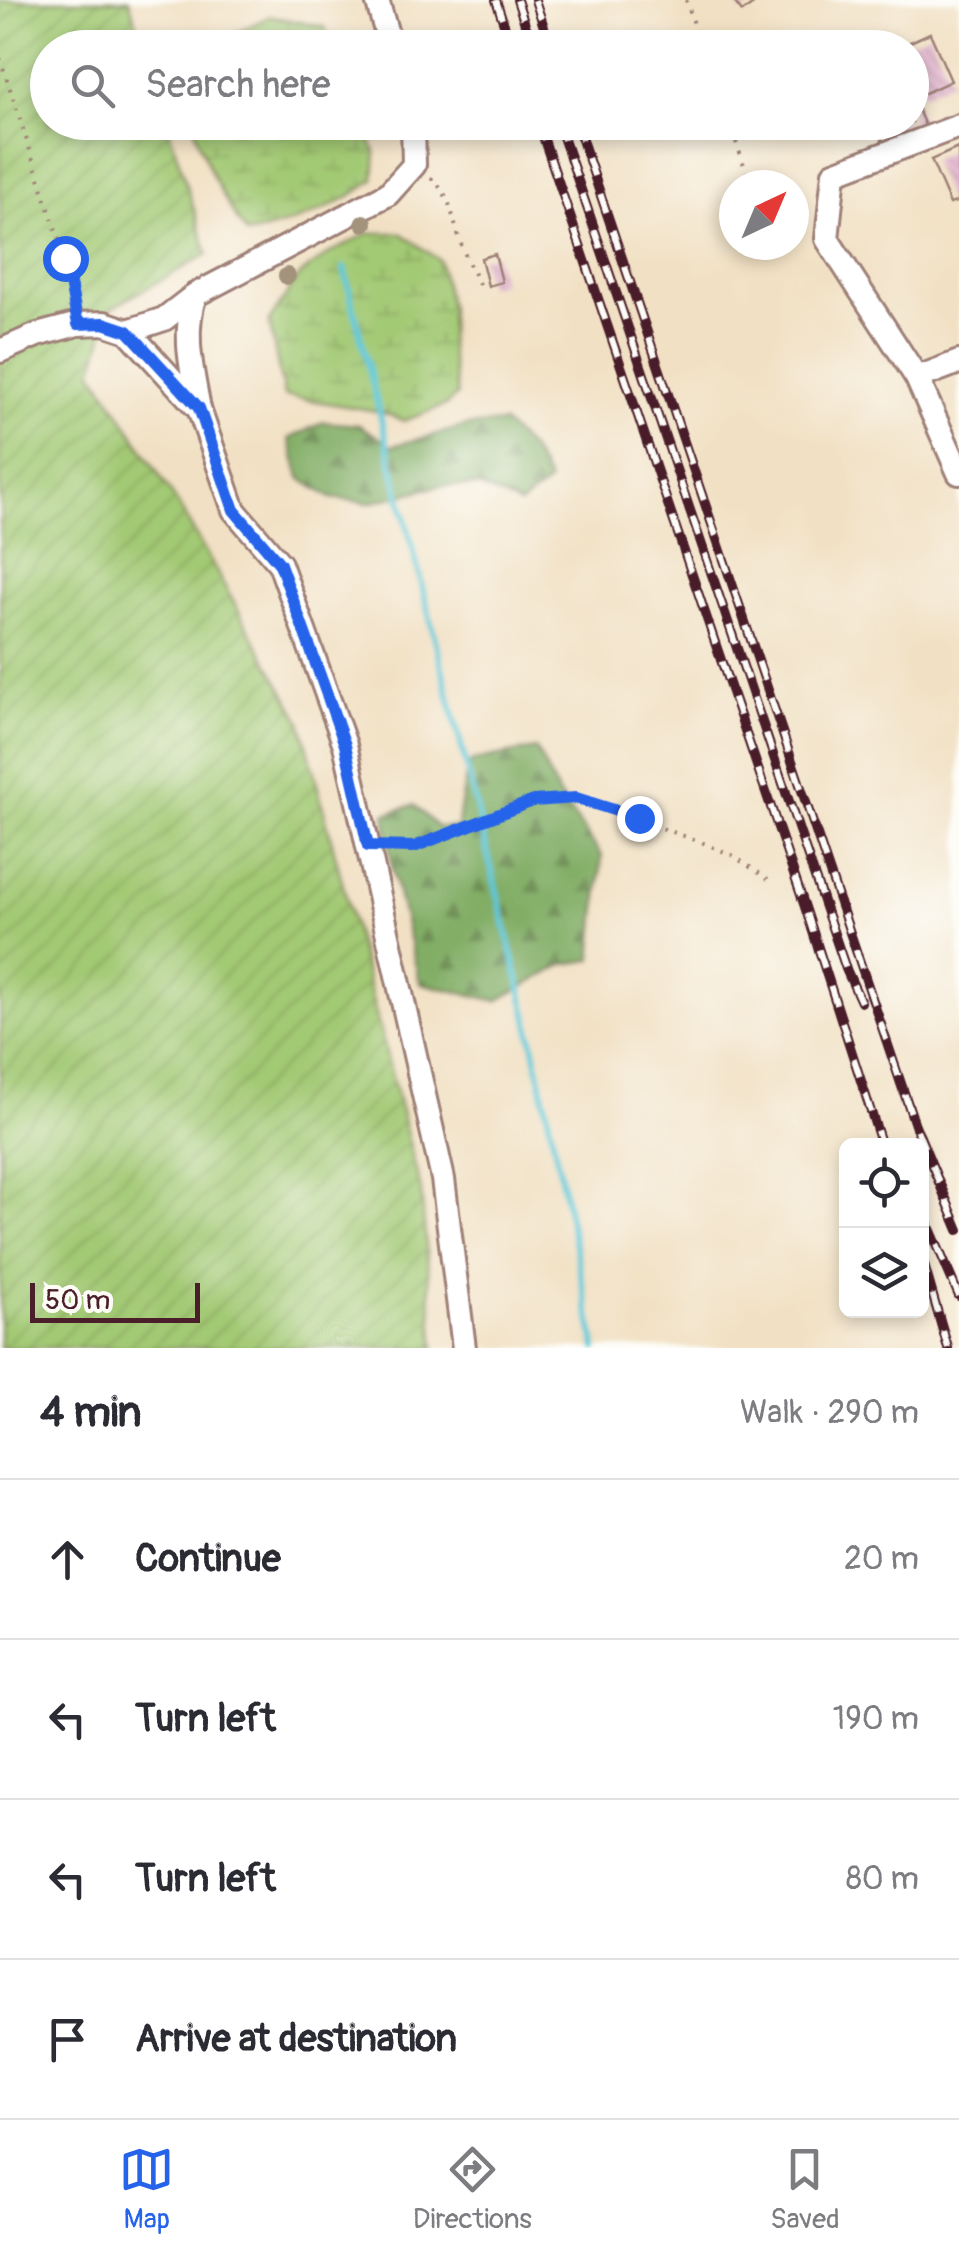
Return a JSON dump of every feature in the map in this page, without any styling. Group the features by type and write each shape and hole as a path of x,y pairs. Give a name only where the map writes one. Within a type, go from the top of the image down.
{"street":[{"path":"377,0 386,30"},
{"path":"929,137 959,126"},
{"path":"128,331 164,319 196,295 388,194 414,164 413,140"},
{"path":"922,140 834,173 827,240 917,378 959,473"},
{"path":"196,295 189,315 188,343 199,408 234,510 280,564 345,745 443,1179 464,1348"},
{"path":"0,351 37,335 78,324 104,323 128,331 199,408"},
{"path":"917,378 959,362"}],"path":[{"path":"686,0 696,30"},
{"path":"0,58 65,258 78,324"},
{"path":"735,140 746,170"},
{"path":"414,164 442,189 451,205 459,238 480,286"},
{"path":"368,846 414,847 533,801 576,798 701,842 768,878"}],"green space":[{"path":"0,0 129,0 139,30 30,30 30,140 172,140 208,254 111,308 93,371 178,504 301,721 421,1190 435,1348 0,1348"},
{"path":"270,16 326,30 242,30"},
{"path":"199,140 370,140 376,153 374,180 314,214 247,234 215,181"},
{"path":"368,233 401,233 439,260 450,308 449,342 457,395 446,405 404,421 382,412 284,396 269,321 300,275 328,254"},
{"path":"323,422 359,425 392,446 467,426 503,423 530,449 549,482 520,505 481,487 443,485 369,503 331,498 300,478 289,439"},
{"path":"536,749 559,795 602,856 592,960 565,964 497,1001 420,983 392,869 385,814 414,805 437,827 457,827 472,761"}],"building":[{"path":"733,0 759,0 742,12"},
{"path":"929,33 951,81 929,91"},
{"path":"883,140 904,140 886,148"},
{"path":"958,148 959,201 950,204 931,160"},
{"path":"495,254 502,282 488,286 481,258"}],"waterway":[{"path":"344,268 527,1014 596,1348"}],"railway":[{"path":"496,0 506,30"},
{"path":"517,0 527,30"},
{"path":"535,0 545,30"},
{"path":"544,140 805,907 879,1138"},
{"path":"564,140 846,969 861,1002"},
{"path":"582,140 915,1125 959,1230"},
{"path":"929,1226 959,1296"},
{"path":"929,1282 948,1348"}],"route":[{"path":"65,258 78,324 104,323 128,331 199,408 234,510 280,564 345,745 368,846 414,847 533,801 576,798 639,818"}]}
